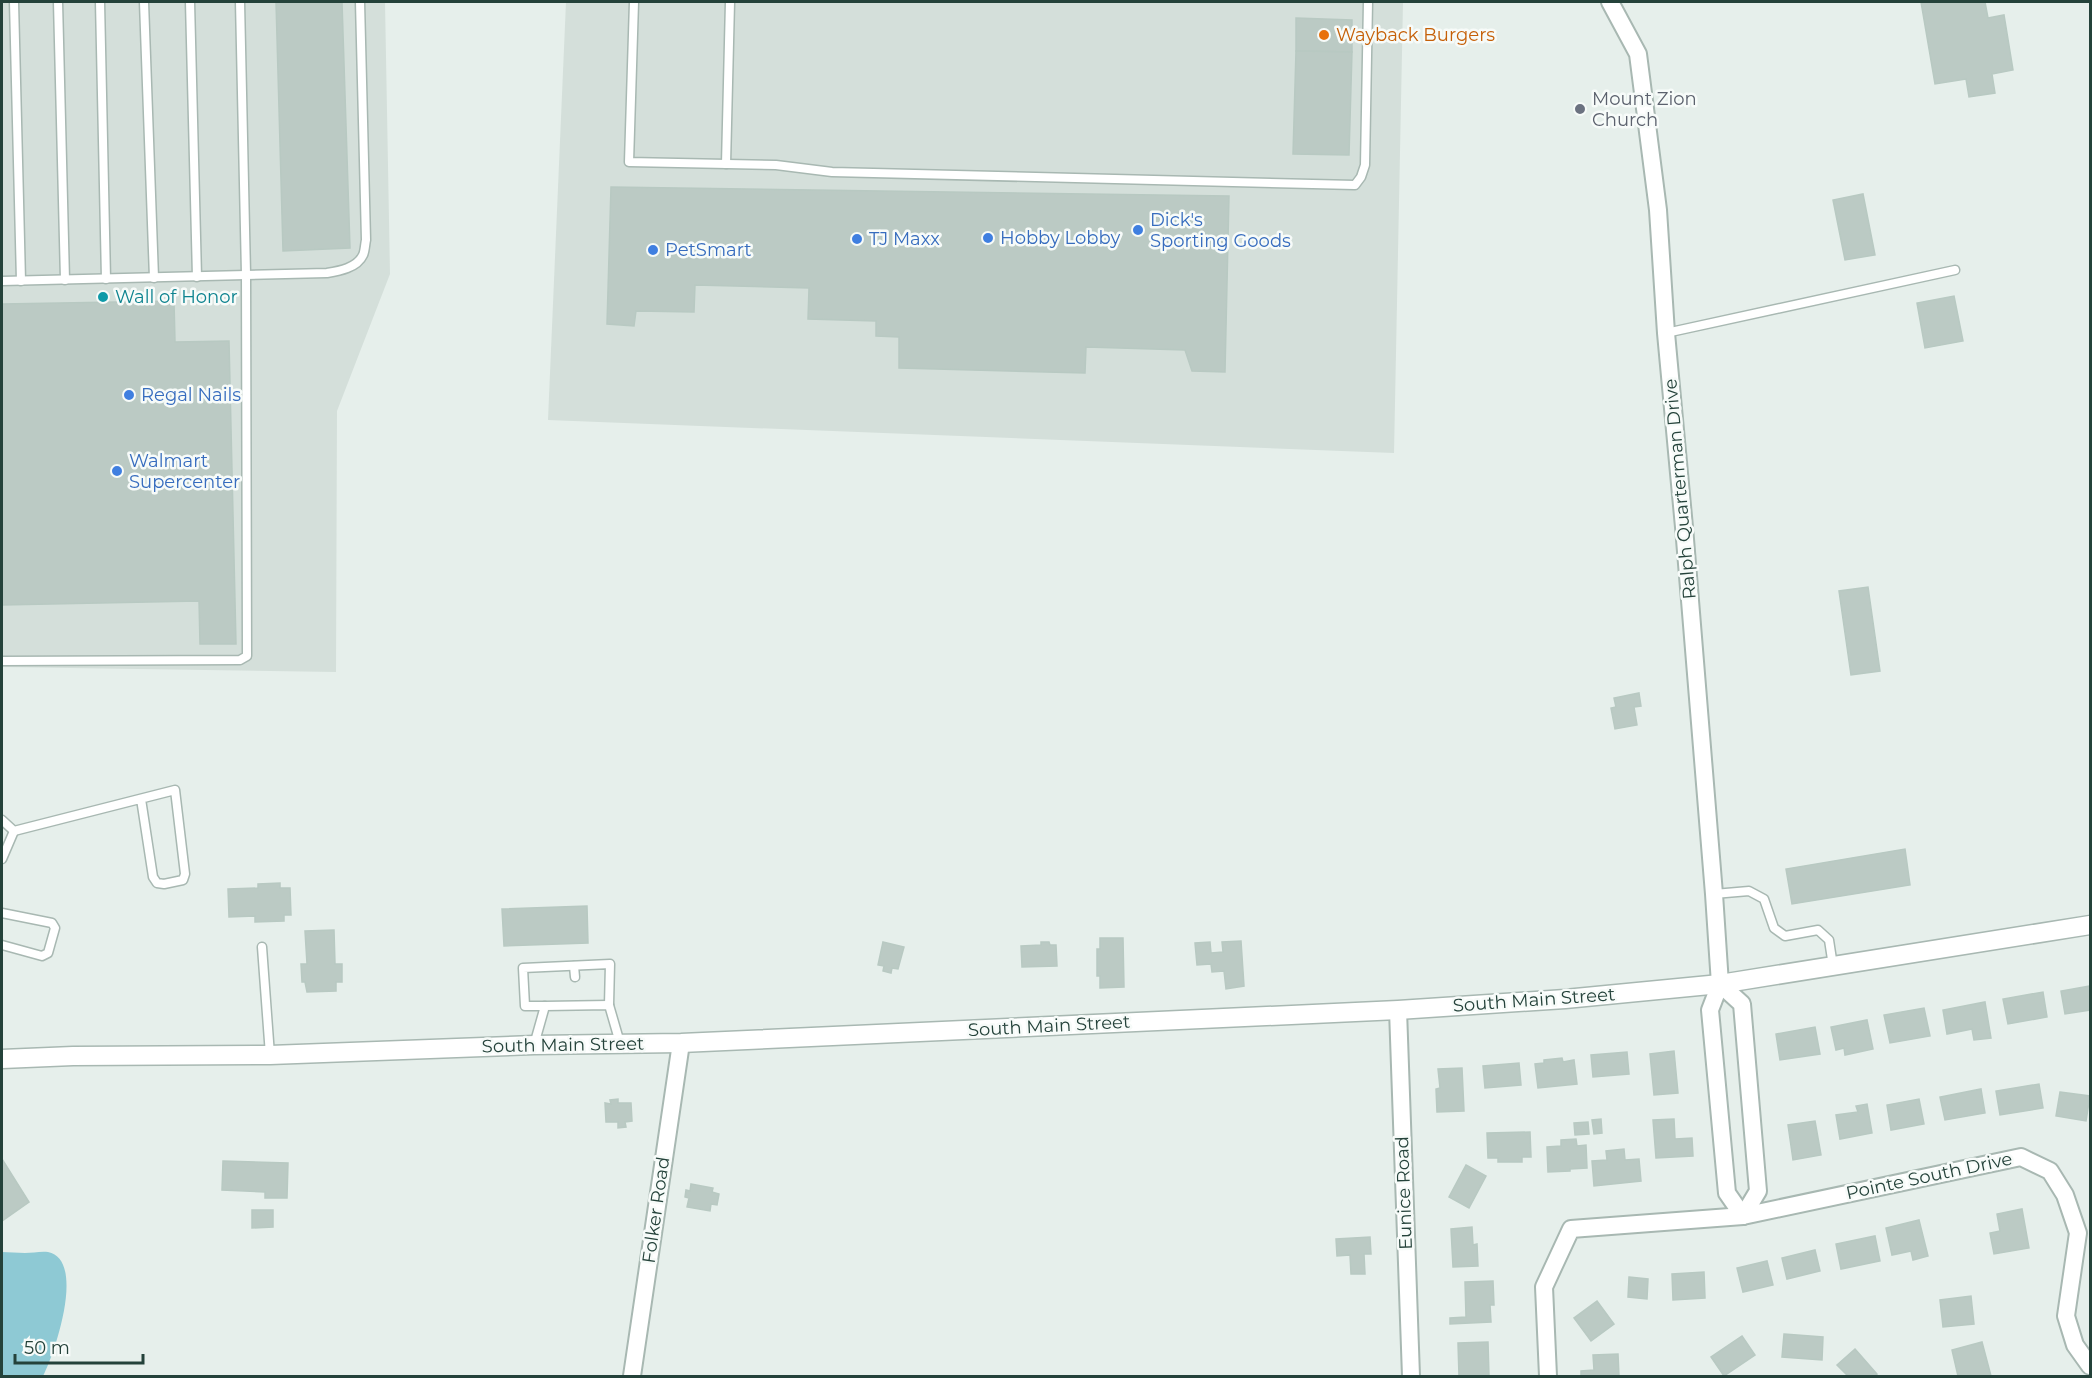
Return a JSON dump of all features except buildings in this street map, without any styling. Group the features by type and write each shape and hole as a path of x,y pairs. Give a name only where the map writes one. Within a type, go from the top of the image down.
{"street":[{"name":"Ralph Quarterman Drive","path":"1610,2 1638,54 1658,210 1666,333 1684,527 1720,984 1710,1010 1727,1193 1743,1216"},
{"name":"South Main Street","path":"2,1059 681,1043 1398,1010 1565,999 1720,984 2091,925"},
{"path":"1720,984 1742,1004 1758,1191 1743,1216"},
{"name":"Eunice Road","path":"1398,1010 1411,1377"},
{"name":"Folker Road","path":"632,1377 681,1043"},
{"name":"Pointe South Drive","path":"1548,1377 1544,1287 1571,1229 1743,1216 2021,1157 2050,1171 2065,1195 2079,1233 2066,1316 2075,1345 2091,1366"}],"lane":[{"path":"14,2 21,281"},
{"path":"58,2 65,280"},
{"path":"100,2 106,279"},
{"path":"144,2 154,278"},
{"path":"190,2 197,277"},
{"path":"2,661 240,660 246,658 248,633 246,274 240,2"},
{"path":"2,281 335,272 350,266 363,255 366,240 360,2"},
{"path":"634,2 629,162 776,165 832,172 1355,185 1361,177 1365,155 1368,2"},
{"path":"726,164 730,2"},
{"path":"1666,333 1955,270"},
{"path":"14,831 175,790 185,874 183,880 164,884 157,883 153,877 141,799"},
{"path":"2,820 14,831"},
{"path":"2,859 14,831"},
{"path":"1714,894 1749,891 1764,899 1774,928 1785,936 1818,930 1829,940 1833,966"},
{"path":"2,913 52,923 55,928 48,953 42,956 2,945"},
{"path":"262,947 270,1054"},
{"path":"609,1005 525,1006 523,968 610,964 609,1005 620,1044"},
{"path":"574,966 575,976"},
{"path":"575,996 575,1005"},
{"path":"534,1045 545,1006"}],"shaded area":[{"path":"2,2 385,2 390,274 337,411 336,672 2,667"},
{"path":"566,2 1403,2 1394,453 548,420"}],"water":[{"path":"2,1252 48,1252 59,1259 65,1272 66,1289 60,1330 43,1376 2,1376"}],"place":[{"name":"Wayback Burgers","path":"1324,35"},
{"name":"Mount Zion Church","path":"1580,109"},
{"name":"Dick's Sporting Goods","path":"1138,230"},
{"name":"Hobby Lobby","path":"988,238"},
{"name":"TJ Maxx","path":"857,239"},
{"name":"PetSmart","path":"653,250"},
{"name":"Wall of Honor","path":"103,297"},
{"name":"Regal Nails","path":"129,395"},
{"name":"Walmart Supercenter","path":"117,471"}]}
